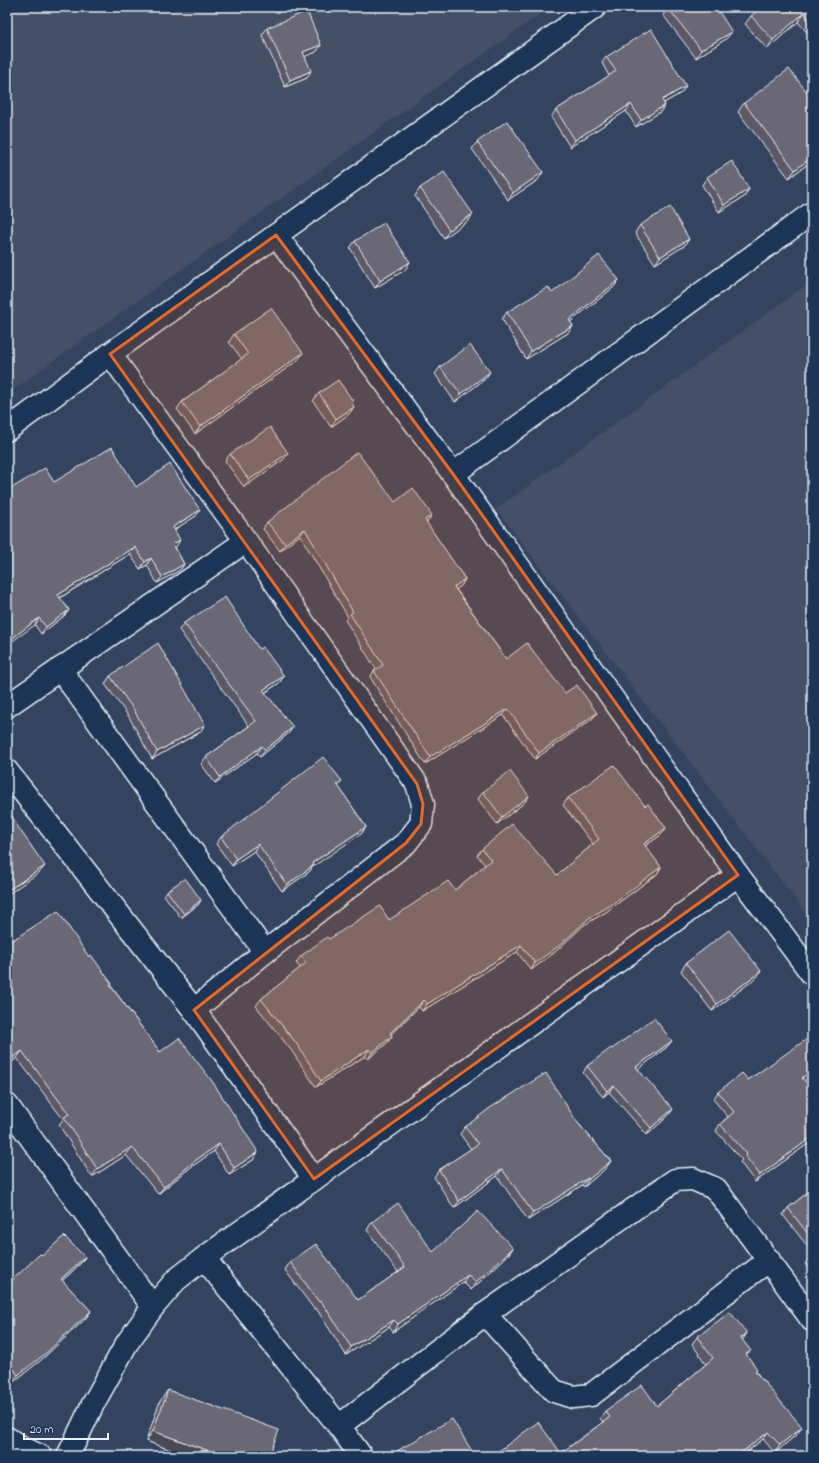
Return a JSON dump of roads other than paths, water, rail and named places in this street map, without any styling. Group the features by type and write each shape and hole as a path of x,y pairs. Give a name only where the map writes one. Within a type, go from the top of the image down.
{"street":[{"path":"7,430 110,354 595,7"},
{"path":"453,474 812,213"},
{"path":"276,235 453,474 738,875 812,974"},
{"path":"110,354 246,541 417,784 422,804 420,824 406,843 265,952 194,1010"},
{"path":"7,706 246,541"},
{"path":"60,669 265,952"},
{"path":"7,770 194,1010 314,1179"},
{"path":"68,1456 92,1406 127,1343 153,1307 176,1280 204,1258 738,875"},
{"path":"7,1106 153,1307"},
{"path":"339,1426 485,1314 675,1180 693,1179 716,1189 812,1320"},
{"path":"204,1258 339,1426 361,1456"},
{"path":"485,1314 554,1391 573,1397 591,1395 769,1260"},
{"path":"7,1438 40,1456"}]}
